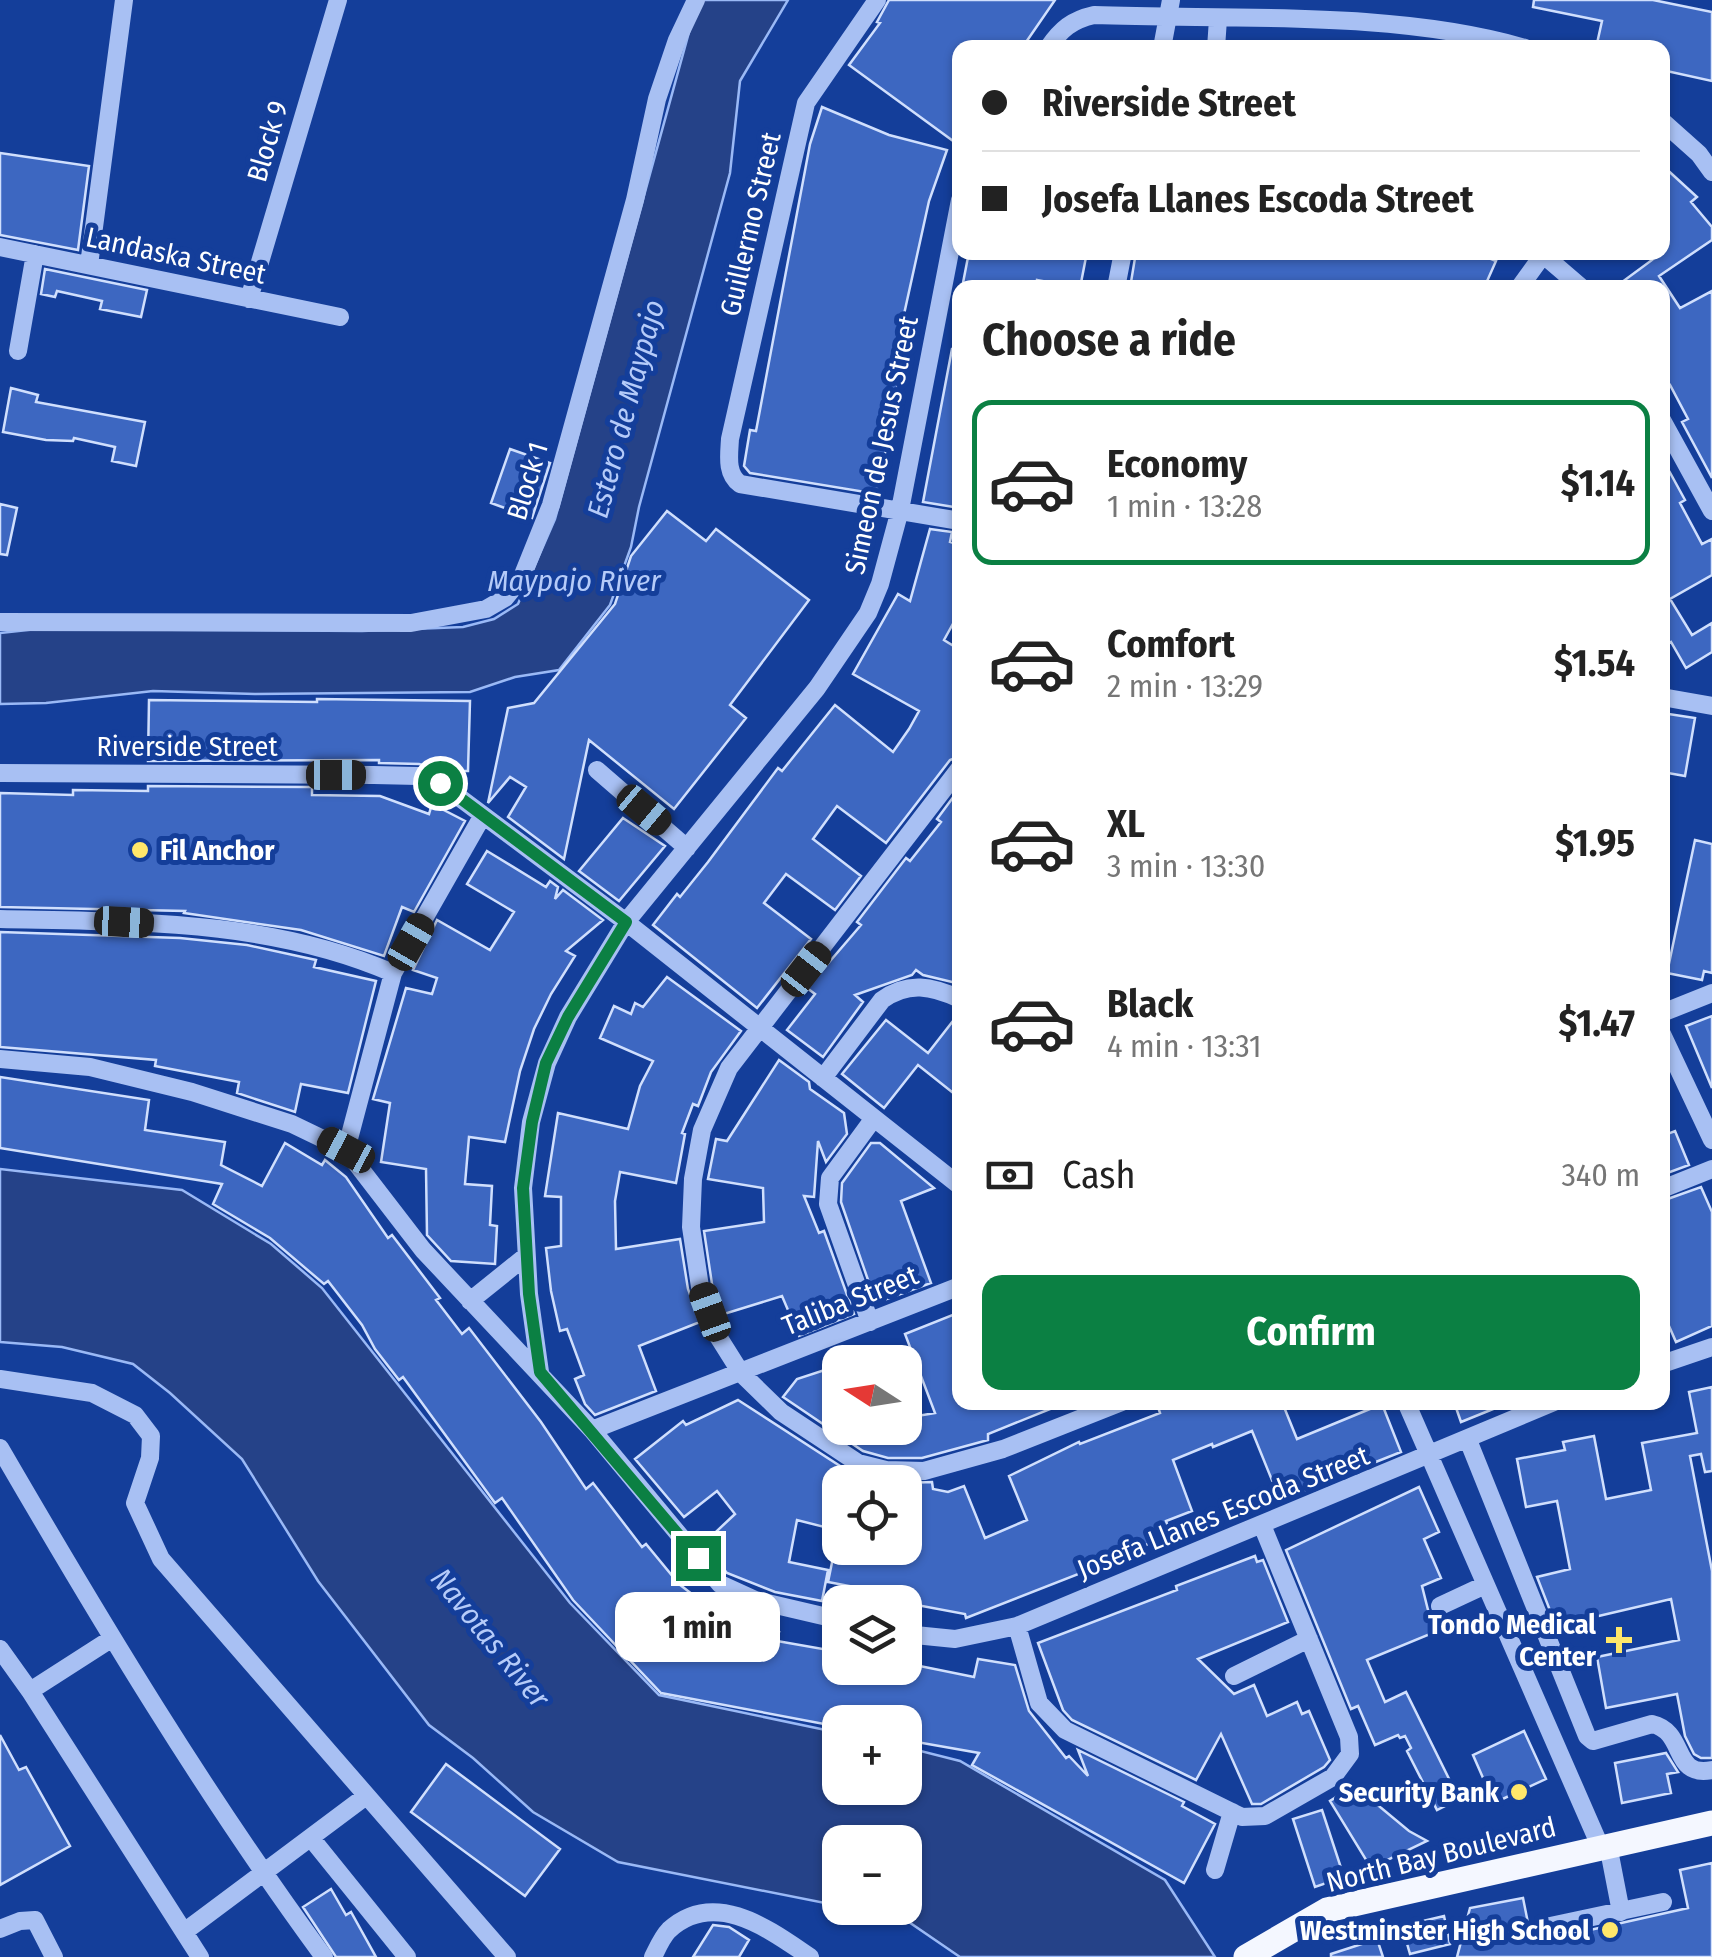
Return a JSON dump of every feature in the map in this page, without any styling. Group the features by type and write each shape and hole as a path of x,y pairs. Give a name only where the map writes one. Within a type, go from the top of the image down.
{"main road":[{"name":"North Bay Boulevard","path":"1249,1956 1327,1910 1712,1823"}],"street":[{"path":"89,265 124,0"},
{"name":"Block 9","path":"249,298 338,0"},
{"name":"Block 1","path":"0,622 412,623 486,609 505,598 522,577 551,504 634,200 657,99 677,40 696,0"},
{"name":"Guillermo Street","path":"877,0 806,103 728,462 733,479 740,484 900,510"},
{"path":"1163,40 1169,9"},
{"path":"1054,40 1076,19 1169,9 1218,19 1365,23 1499,40"},
{"path":"1217,40 1218,19"},
{"path":"1670,128 1699,154 1712,172"},
{"name":"Simeon de Jesus Street","path":"540,1372 526,1256 523,1188 532,1122 546,1063 568,1017 626,922 817,688 868,612 880,584 900,510 952,241"},
{"name":"Landaska Street","path":"0,246 340,318"},
{"path":"18,351 35,254"},
{"path":"1551,260 1573,280"},
{"path":"1670,435 1712,511"},
{"path":"900,510 952,520"},
{"path":"1670,698 1712,706"},
{"path":"597,770 686,848"},
{"name":"Riverside Street","path":"0,773 418,776 440,783 626,922 952,1180"},
{"path":"952,778 729,1068 702,1130 692,1179 691,1227 700,1287 719,1338 740,1374 781,1412 858,1463 886,1470 924,1471 1003,1449 1102,1410"},
{"path":"346,1150 393,974 484,815"},
{"path":"0,920 225,928 287,939 368,962 393,974"},
{"path":"823,1078 882,1000 893,992 922,986 952,996"},
{"path":"1670,1010 1712,993"},
{"path":"1670,1051 1712,1140"},
{"path":"0,1058 90,1067 192,1092 292,1124 346,1150 423,1250 592,1430 720,1584 755,1600 822,1616"},
{"path":"870,1322 828,1204 830,1178 874,1118"},
{"path":"1670,1186 1712,1169"},
{"path":"470,1302 526,1256"},
{"name":"Taliba Street","path":"592,1430 952,1289"},
{"path":"1670,1361 1712,1347"},
{"path":"0,1379 92,1393 135,1414 151,1436 150,1458 135,1503 161,1560 507,1957"},
{"path":"1409,1410 1604,1846 1622,1912"},
{"name":"Josefa Llanes Escoda Street","path":"922,1636 955,1639 1016,1626 1536,1410"},
{"path":"1468,1440 1587,1736 1593,1741 1652,1724 1662,1726 1670,1731 1686,1766 1699,1772 1712,1770"},
{"path":"0,1448 111,1639 263,1874 324,1957"},
{"path":"1016,1626 1039,1703 1065,1730 1242,1817 1265,1816 1333,1777 1350,1754 1349,1737 1262,1525"},
{"path":"1440,1606 1485,1585"},
{"path":"1234,1676 1308,1638"},
{"path":"30,1691 111,1639"},
{"path":"0,1649 200,1957"},
{"path":"184,1932 366,1796"},
{"path":"1215,1870 1232,1812"},
{"path":"310,1838 407,1957"},
{"path":"1541,1928 1664,1902"},
{"path":"652,1957 668,1931 694,1915 716,1912 740,1915 810,1957"},
{"path":"0,1930 20,1921 35,1920 54,1957"}],"water":[{"name":"Maypajo River","path":"702,0 788,0 740,81 730,173 631,547 610,605 559,670 515,677 470,692 153,691 0,704 0,633 37,629 362,631 463,627 494,619 518,604 555,519 691,25"},
{"name":"Navotas River","path":"0,1169 182,1190 271,1244 322,1288 570,1603 659,1695 822,1729 822,1805 922,1805 922,1751 960,1761 1165,1880 1215,1957 960,1957 913,1925 922,1925 922,1825 822,1825 822,1902 618,1862 533,1812 429,1725 318,1581 242,1459 170,1393 133,1364 62,1347 0,1342"}],"building":[{"path":"889,0 1055,0 1028,40 952,40 952,140 849,65 880,23 877,22"},
{"path":"1534,0 1653,0 1712,12 1712,81 1670,72 1670,40 1598,40 1602,21 1533,7"},
{"path":"822,107 889,135 947,150 929,201 899,337 907,338 885,453 877,488 871,493 750,473 744,466 750,430 756,431 810,144"},
{"path":"0,153 89,166 78,250 0,235"},
{"path":"1670,172 1697,197 1691,202 1712,227 1712,240 1659,276 1662,280 1625,280 1652,260 1670,260"},
{"path":"967,260 1085,260 1082,280 964,280"},
{"path":"1135,260 1496,261 1488,280 1131,280"},
{"path":"45,269 147,290 141,317 100,309 102,301 57,291 55,297 41,294"},
{"path":"1712,291 1712,478 1682,422 1688,419 1670,385 1670,293 1680,308"},
{"path":"952,349 952,507 923,502"},
{"path":"11,388 38,395 36,402 145,422 136,466 112,461 115,447 74,438 46,440 3,432"},
{"path":"510,449 550,463 532,518 491,503"},
{"path":"1670,473 1685,500 1680,503 1702,544 1712,539 1712,575 1670,599"},
{"path":"0,504 17,508 7,555 0,554"},
{"path":"667,511 706,541 716,529 809,600 730,705 746,718 674,809 589,740 564,859 508,817 526,787 510,777 488,803 508,708 534,703 615,604 631,556"},
{"path":"930,529 952,532 952,626 944,640 952,645 952,759 886,843 837,806 813,839 861,876 835,910 786,874 764,903 811,939 757,1008 653,925 708,862 778,768 782,771 835,705 893,752 919,711 853,674 898,594 910,601"},
{"path":"1670,599 1692,635 1712,623 1712,652 1686,668 1671,642"},
{"path":"149,700 470,701 468,771 379,760 148,761"},
{"path":"1670,714 1695,718 1685,776 1670,773"},
{"path":"148,786 312,787 312,795 380,796 429,814 432,804 465,821 414,912 402,907 384,956 301,930 185,911 0,907 0,793 73,795 73,790 148,791"},
{"path":"952,799 952,982 916,970 912,975 855,995 863,1002 823,1057 787,1030 815,994 807,988 861,925 857,922 906,858 910,861 941,822 937,819"},
{"path":"623,818 665,846 619,901 579,871"},
{"path":"1695,840 1712,844 1712,973 1704,971 1702,980 1670,974"},
{"path":"487,851 546,887 550,881 558,887 555,899 563,890 603,920 566,951 575,956 534,1029 520,1071 505,1142 469,1137 465,1184 492,1186 490,1225 497,1226 495,1264 451,1261 427,1235 426,1169 381,1162 390,1103 373,1099 406,988 432,994 437,978 413,970 437,920 490,950 514,912 467,884"},
{"path":"0,932 180,938 247,945 316,960 314,967 376,981 348,1093 301,1084 295,1112 237,1093 239,1082 155,1066 156,1060 0,1047"},
{"path":"667,977 741,1031 711,1072 698,1106 693,1104 682,1133 685,1134 676,1183 620,1172 615,1201 616,1249 680,1239 688,1289 700,1322 639,1346 656,1391 595,1415 585,1404 575,1379 584,1375 567,1329 560,1331 551,1291 546,1248 561,1246 561,1197 545,1196 558,1113 628,1129 640,1086 653,1061 600,1038 614,1006 631,1014 635,1003 643,1007"},
{"path":"1712,1016 1712,1088 1686,1026"},
{"path":"886,1020 928,1053 952,1022 952,1092 918,1065 884,1108 842,1074"},
{"path":"779,1060 844,1113 847,1134 826,1162 818,1141 814,1197 804,1196 819,1233 824,1231 854,1314 799,1336 782,1296 724,1314 712,1284 704,1231 764,1222 763,1188 708,1179 716,1139 727,1141"},
{"path":"0,1077 149,1100 145,1130 225,1142 221,1165 262,1186 285,1143 322,1165 325,1160 346,1177 388,1238 392,1235 462,1334 469,1328 586,1489 593,1483 642,1547 646,1544 679,1584 720,1616 735,1621 734,1624 779,1632 777,1641 822,1649 822,1685 922,1685 922,1666 974,1677 978,1659 1015,1665 1029,1711 1066,1758 1069,1756 1088,1776 1078,1750 1184,1802 1182,1806 1215,1824 1184,1883 972,1765 979,1753 922,1743 922,1705 822,1705 822,1724 661,1693 573,1600 502,1498 495,1503 403,1377 399,1380 375,1349 328,1281 324,1284 270,1238 213,1204 222,1184 0,1148"},
{"path":"1675,1131 1689,1165 1670,1172 1670,1133"},
{"path":"871,1143 880,1143 934,1188 901,1201 931,1283 876,1303 841,1202 842,1183"},
{"path":"1701,1187 1712,1212 1712,1326 1676,1342 1670,1328 1670,1198"},
{"path":"952,1315 952,1410 1048,1410 988,1434 988,1440 922,1458 888,1458 863,1451 854,1445 922,1445 922,1415 935,1413 922,1379 922,1345 909,1345 905,1334"},
{"path":"822,1371 822,1423 783,1397 797,1379"},
{"path":"1712,1387 1712,1471 1705,1472 1701,1454 1690,1456 1712,1571 1712,1758 1701,1758 1694,1754 1685,1736 1677,1694 1606,1708 1597,1657 1679,1640 1671,1599 1556,1626 1537,1577 1570,1569 1557,1501 1526,1507 1517,1459 1565,1450 1563,1442 1594,1436 1606,1499 1651,1490 1642,1443 1697,1433 1689,1392"},
{"path":"738,1400 839,1465 822,1465 822,1526 797,1520 789,1562 828,1570 822,1585 822,1601 775,1592 727,1573 703,1544 735,1514 717,1491 684,1517 635,1459 683,1421 686,1425"},
{"path":"1159,1410 1285,1410 1297,1439 1367,1410 1384,1410 1401,1452 1280,1500 1252,1431 1213,1447 1212,1444 1173,1460 1192,1511 1166,1521 1171,1535 1123,1554 1126,1560 1098,1571 1096,1567 966,1618 965,1614 922,1606 922,1585 828,1582 832,1565 922,1565 922,1482 932,1482 933,1489 948,1492 964,1486 985,1538 1027,1520 1009,1476 1160,1413"},
{"path":"1457,1410 1491,1410 1461,1422"},
{"path":"1419,1487 1439,1532 1424,1539 1441,1578 1422,1586 1428,1610 1440,1630 1367,1660 1385,1702 1406,1692 1459,1799 1437,1810 1407,1751 1411,1748 1405,1736 1375,1745 1358,1706 1351,1709 1286,1550"},
{"path":"1255,1556 1257,1562 1263,1560 1288,1622 1198,1659 1234,1694 1254,1685 1267,1716 1297,1702 1302,1714 1309,1711 1330,1760 1261,1804 1252,1804 1221,1734 1196,1780 1072,1720 1063,1710 1038,1643"},
{"path":"1524,1731 1546,1779 1494,1803 1473,1755"},
{"path":"0,1735 19,1770 26,1767 70,1846 0,1885"},
{"path":"1666,1753 1678,1772 1667,1774 1671,1793 1622,1803 1615,1763"},
{"path":"446,1764 560,1849 525,1896 411,1812"},
{"path":"1352,1787 1427,1841 1371,1868 1330,1801"},
{"path":"1322,1810 1344,1877 1315,1887 1293,1819"},
{"path":"1712,1863 1712,1957 1457,1957 1470,1908 1523,1898 1532,1943 1688,1908 1680,1870"},
{"path":"331,1889 346,1915 351,1912 376,1957 336,1957 303,1907"},
{"path":"1444,1916 1450,1944 1410,1954 1402,1926"},
{"path":"713,1925 729,1927 749,1940 739,1957 693,1957"},
{"path":"1377,1939 1383,1957 1331,1957 1331,1954"}],"place":[{"name":"Fil Anchor","path":"140,850"},
{"name":"Tondo Medical Center","path":"1619,1640"},
{"name":"Security Bank","path":"1519,1792"},
{"name":"Westminster High School","path":"1610,1930"}],"route":[{"path":"440,783 626,922 568,1017 546,1063 532,1122 523,1188 529,1294 540,1372 698,1558"}],"water label":[{"name":"Estero de Maypajo","path":"626,409"}]}
